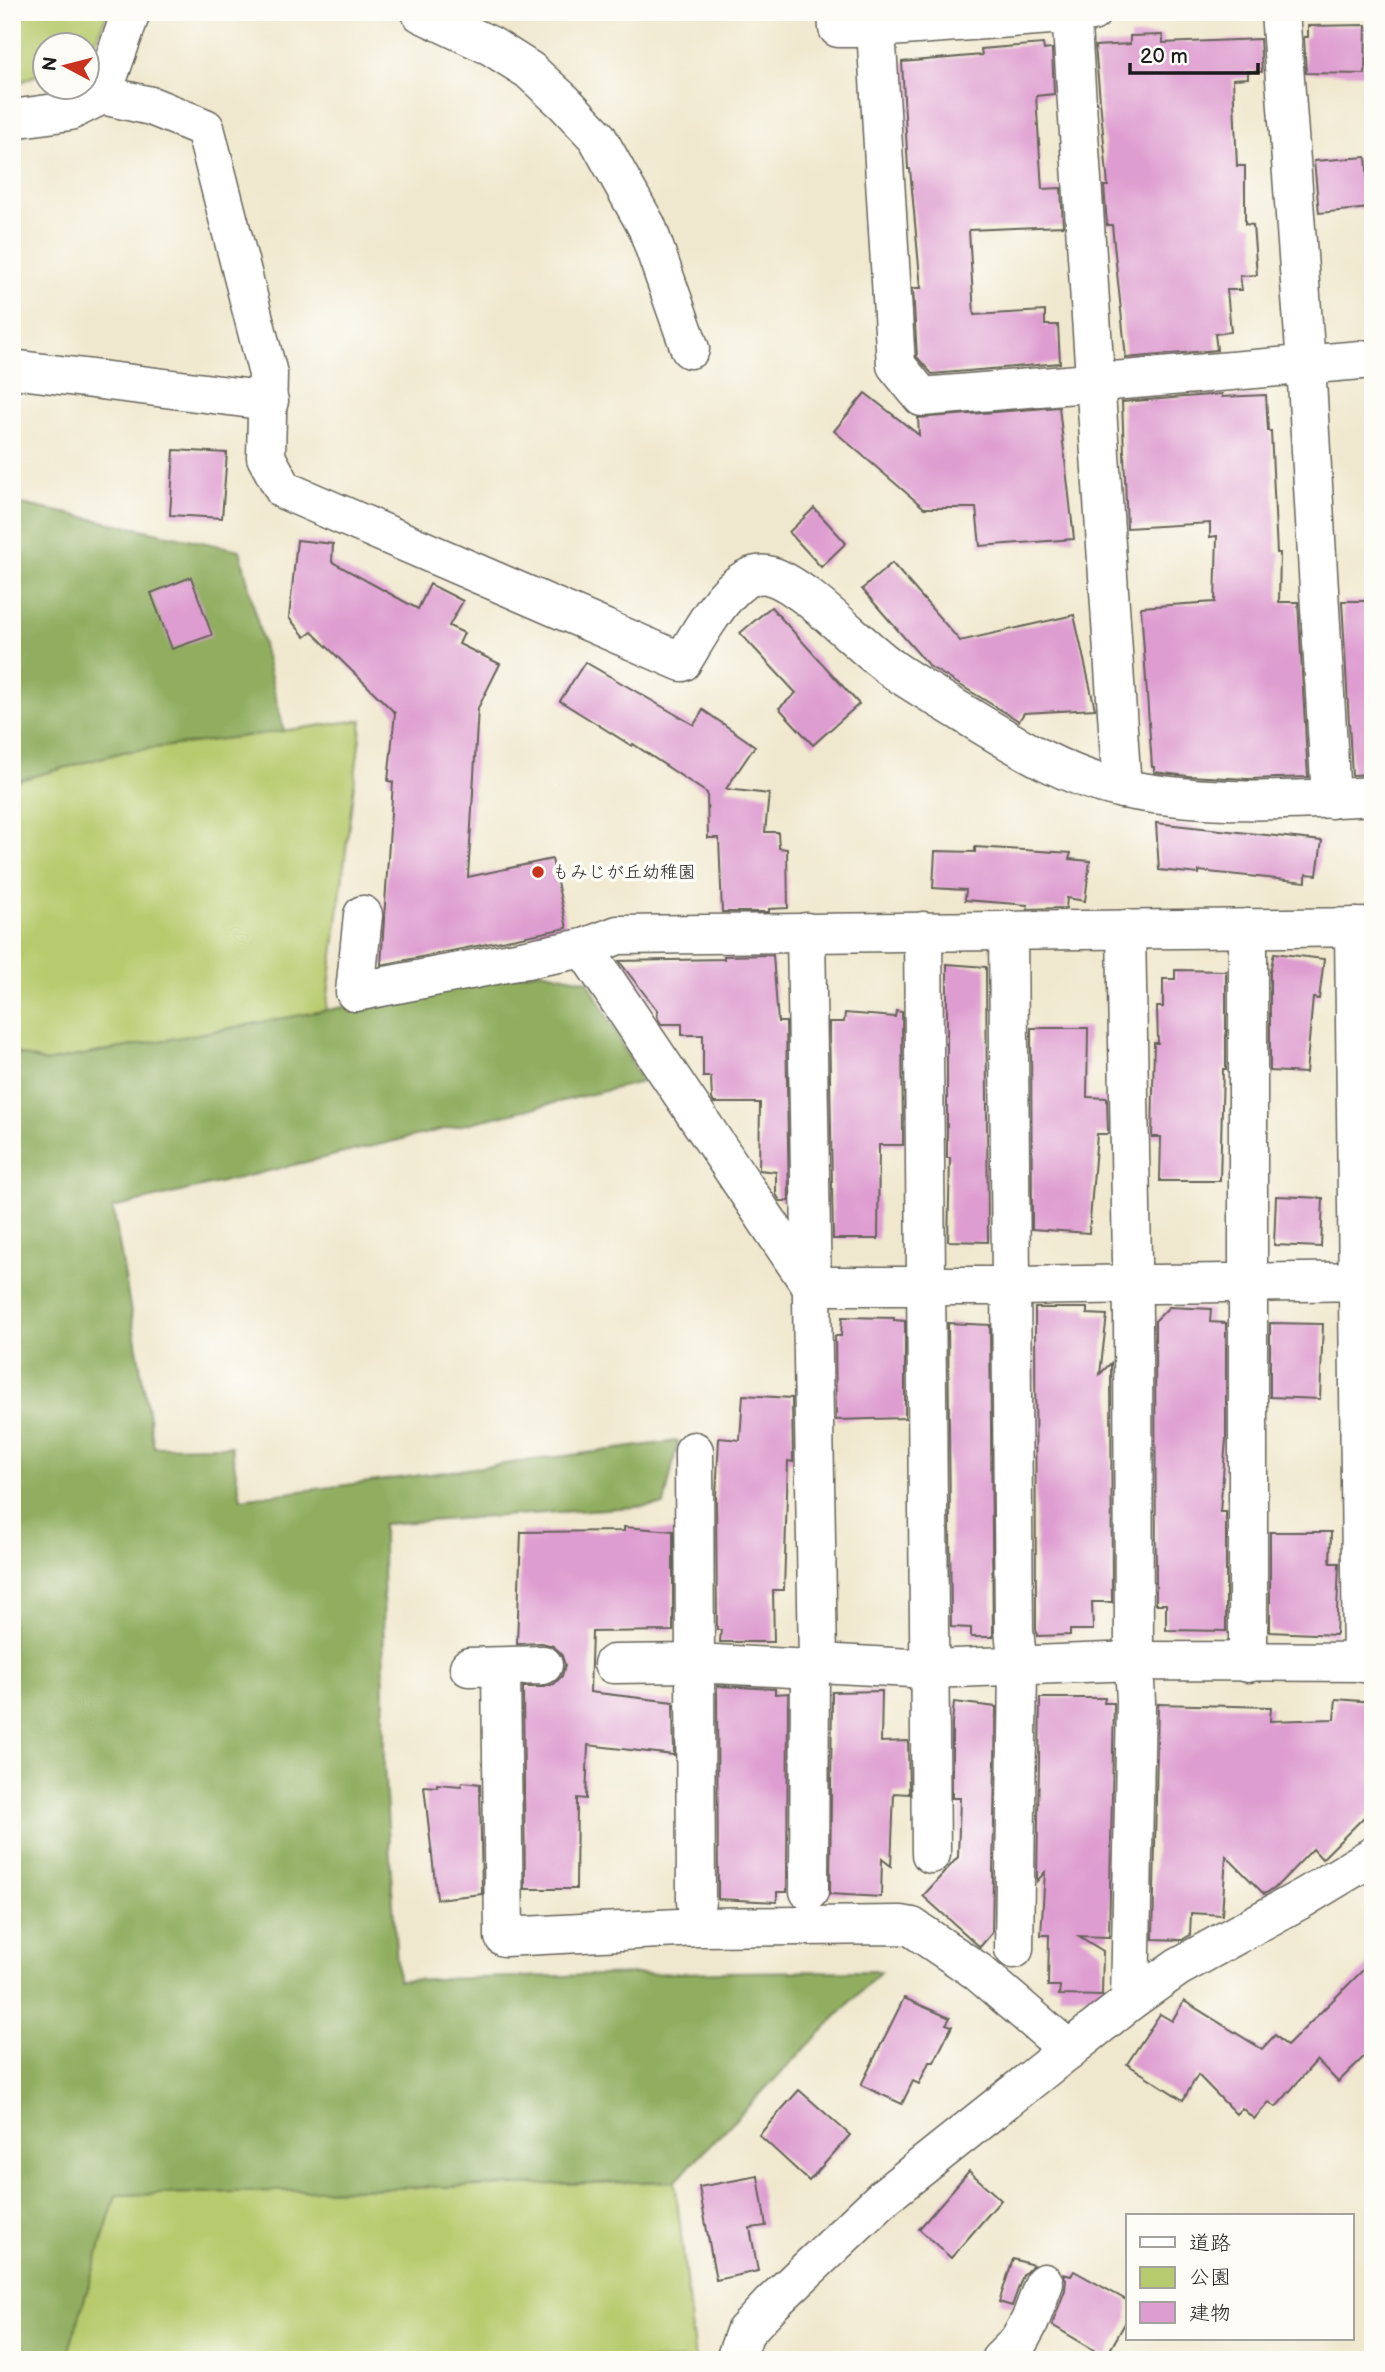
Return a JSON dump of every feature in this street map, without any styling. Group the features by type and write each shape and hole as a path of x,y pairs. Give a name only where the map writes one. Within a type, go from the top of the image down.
{"street":[{"path":"131,12 102,95 150,106 205,128 268,374 266,457 284,490 682,662 731,589 744,579 766,575 793,585 893,670 1021,748 1065,770 1122,789 1213,801 1373,796"},
{"path":"838,12 838,28 876,28 1078,13 1122,789"},
{"path":"1280,12 1306,364 1331,799"},
{"path":"421,13 491,46 529,70 597,137 647,227 690,349"},
{"path":"876,28 896,365 922,397 1373,359"},
{"path":"12,119 70,110 87,102"},
{"path":"12,369 269,401"},
{"path":"363,915 355,992 584,948 618,935 1364,927 1368,1663 1134,1661 930,1669 695,1663 613,1664"},
{"path":"1248,928 1248,1662"},
{"path":"1126,929 1136,1702 1130,2001"},
{"path":"1008,930 1014,1630 1018,1667 1014,1950"},
{"path":"923,931 931,1854"},
{"path":"806,932 814,1666 809,1891"},
{"path":"584,948 811,1286"},
{"path":"811,1286 1366,1281"},
{"path":"694,1451 696,1902"},
{"path":"543,1665 485,1667 504,1937 698,1927 912,1927 977,1971 1069,2050"},
{"path":"735,2360 745,2332 885,2196 1130,2001 1178,1967 1373,1856"},
{"path":"1000,2360 1019,2341 1044,2283"}],"green space":[{"path":"12,12 108,12 100,32 32,32 32,77 12,86"},
{"path":"12,502 240,550 284,731 123,752 12,782"},
{"path":"362,720 326,1011 45,1062 12,1052 12,782 123,752"},
{"path":"540,971 588,981 642,1082 113,1208 154,1447 231,1446 241,1499 678,1441 664,1505 383,1524 384,1766 398,1980 881,1971 675,2181 116,2195 66,2360 12,2360 12,1052 45,1062"},
{"path":"675,2181 695,2360 66,2360 116,2195"}],"building":[{"path":"1366,25 1365,74 1306,73 1304,37 1308,37 1308,26"},
{"path":"1163,35 1163,43 1260,39 1262,72 1248,71 1248,78 1233,79 1237,166 1245,166 1245,224 1253,225 1257,275 1240,276 1242,290 1227,290 1231,332 1215,334 1217,350 1126,358 1112,225 1107,225 1104,186 1108,186 1095,46 1130,44 1130,36"},
{"path":"1043,44 1044,50 1052,49 1054,94 1036,96 1042,189 1061,188 1063,226 969,230 974,315 1045,311 1045,325 1058,325 1060,363 932,374 917,357 913,288 921,288 908,169 902,62 982,55 981,49"},
{"path":"1366,157 1370,208 1319,213 1314,161"},
{"path":"865,393 919,435 918,418 1059,407 1074,539 980,546 976,508 924,508 834,431"},
{"path":"1222,394 1222,397 1266,395 1268,431 1271,431 1277,553 1280,553 1279,602 1298,602 1308,777 1248,779 1188,776 1154,772 1152,767 1141,607 1215,602 1217,536 1210,537 1210,523 1127,528 1122,402"},
{"path":"174,450 227,453 222,518 170,515"},
{"path":"814,508 846,543 821,567 789,532"},
{"path":"297,540 333,544 332,562 418,609 430,584 463,601 449,626 464,633 459,644 500,664 478,708 468,877 552,859 567,928 381,965 393,782 388,781 395,713 312,632 305,637 289,618"},
{"path":"892,563 960,641 1074,615 1095,709 1024,713 1019,721 929,666 862,589"},
{"path":"191,577 212,635 172,649 151,593"},
{"path":"1342,601 1373,601 1373,774 1352,775"},
{"path":"771,607 859,704 813,745 779,708 796,693 740,633"},
{"path":"585,662 694,725 703,710 755,746 726,789 769,794 765,832 778,832 779,848 787,849 788,908 769,909 769,912 722,912 719,838 708,838 707,793 633,744 632,746 560,701"},
{"path":"1156,823 1322,841 1317,875 1306,874 1306,882 1199,871 1199,874 1159,870"},
{"path":"975,847 1071,853 1069,859 1090,861 1085,901 1067,898 1066,908 1027,909 1028,905 965,900 966,890 933,888 935,851 975,852"},
{"path":"1274,953 1324,959 1319,999 1313,998 1306,1073 1270,1071 1270,972"},
{"path":"773,955 778,1022 786,1022 789,1201 780,1201 776,1194 776,1172 759,1170 760,1103 714,1103 711,1077 703,1077 703,1035 682,1035 682,1024 661,1024 657,1010 619,961"},
{"path":"947,964 986,967 988,1242 948,1241 950,1158 947,1158"},
{"path":"1175,970 1226,971 1226,1069 1223,1069 1220,1181 1160,1181 1161,1137 1152,1137 1154,1043 1158,1043 1157,1007 1163,1007 1163,979 1175,979"},
{"path":"896,1011 902,1012 903,1145 879,1145 878,1239 833,1239 829,1022 844,1022 845,1013 895,1017"},
{"path":"1031,1028 1088,1028 1087,1097 1107,1098 1108,1134 1097,1134 1089,1233 1032,1229"},
{"path":"1276,1196 1323,1198 1321,1247 1274,1245"},
{"path":"1169,1307 1211,1309 1210,1322 1226,1323 1226,1439 1220,1512 1226,1512 1226,1631 1166,1630 1166,1604 1156,1604 1155,1321"},
{"path":"1035,1308 1087,1308 1087,1314 1107,1315 1100,1374 1111,1363 1112,1602 1092,1602 1093,1630 1070,1630 1070,1635 1037,1636 1036,1629"},
{"path":"842,1317 894,1318 905,1321 905,1418 836,1420 835,1336 841,1336"},
{"path":"948,1323 990,1325 993,1637 971,1637 971,1628 951,1627"},
{"path":"1270,1323 1323,1324 1320,1399 1270,1397"},
{"path":"743,1395 792,1398 793,1462 788,1461 784,1590 773,1590 774,1642 720,1642 721,1630 717,1630 716,1496 719,1438 740,1440"},
{"path":"624,1527 673,1531 673,1631 592,1632 590,1692 673,1702 674,1755 588,1745 586,1799 577,1798 576,1889 525,1889 523,1687 554,1684 562,1676 565,1665 561,1653 553,1646 542,1643 517,1644 521,1532 624,1531"},
{"path":"1270,1532 1331,1532 1330,1563 1339,1563 1336,1635 1270,1632"},
{"path":"717,1686 775,1689 775,1694 788,1693 787,1892 777,1892 777,1902 718,1899"},
{"path":"882,1691 881,1742 908,1741 909,1794 894,1793 891,1866 882,1859 881,1897 830,1894 832,1692"},
{"path":"1040,1698 1105,1698 1104,1703 1114,1703 1109,1937 1079,1936 1103,1951 1102,1996 1059,1995 1060,1986 1048,1986 1049,1935 1041,1935 1045,1872 1037,1881"},
{"path":"1336,1699 1373,1702 1373,1808 1322,1859 1313,1849 1274,1889 1264,1894 1226,1856 1222,1915 1191,1913 1190,1935 1182,1940 1153,1939 1158,1704 1271,1707 1270,1721 1334,1719"},
{"path":"954,1702 996,1707 992,1933 980,1947 923,1896 958,1857 960,1798 952,1798"},
{"path":"462,1782 480,1784 482,1894 437,1899 424,1786 461,1786"},
{"path":"1373,1960 1373,2048 1338,2082 1317,2060 1276,2107 1269,2102 1254,2119 1242,2108 1236,2114 1198,2075 1183,2100 1127,2064 1160,2014 1172,2021 1184,2001 1262,2049 1275,2035 1287,2046"},
{"path":"904,1998 950,2018 946,2024 952,2026 934,2062 929,2062 919,2084 913,2081 902,2104 861,2085"},
{"path":"799,2090 850,2135 809,2181 759,2135"},
{"path":"969,2171 1001,2200 951,2258 919,2229"},
{"path":"758,2176 766,2226 750,2228 758,2271 716,2280 699,2187"},
{"path":"1013,2259 1033,2265 1023,2275 1012,2306 999,2302"},
{"path":"1074,2271 1126,2300 1126,2322 1106,2357 1052,2325 1065,2290 1066,2280 1063,2274 1071,2276"}],"place":[{"name":"もみじが丘幼稚園","path":"538,872"}]}
